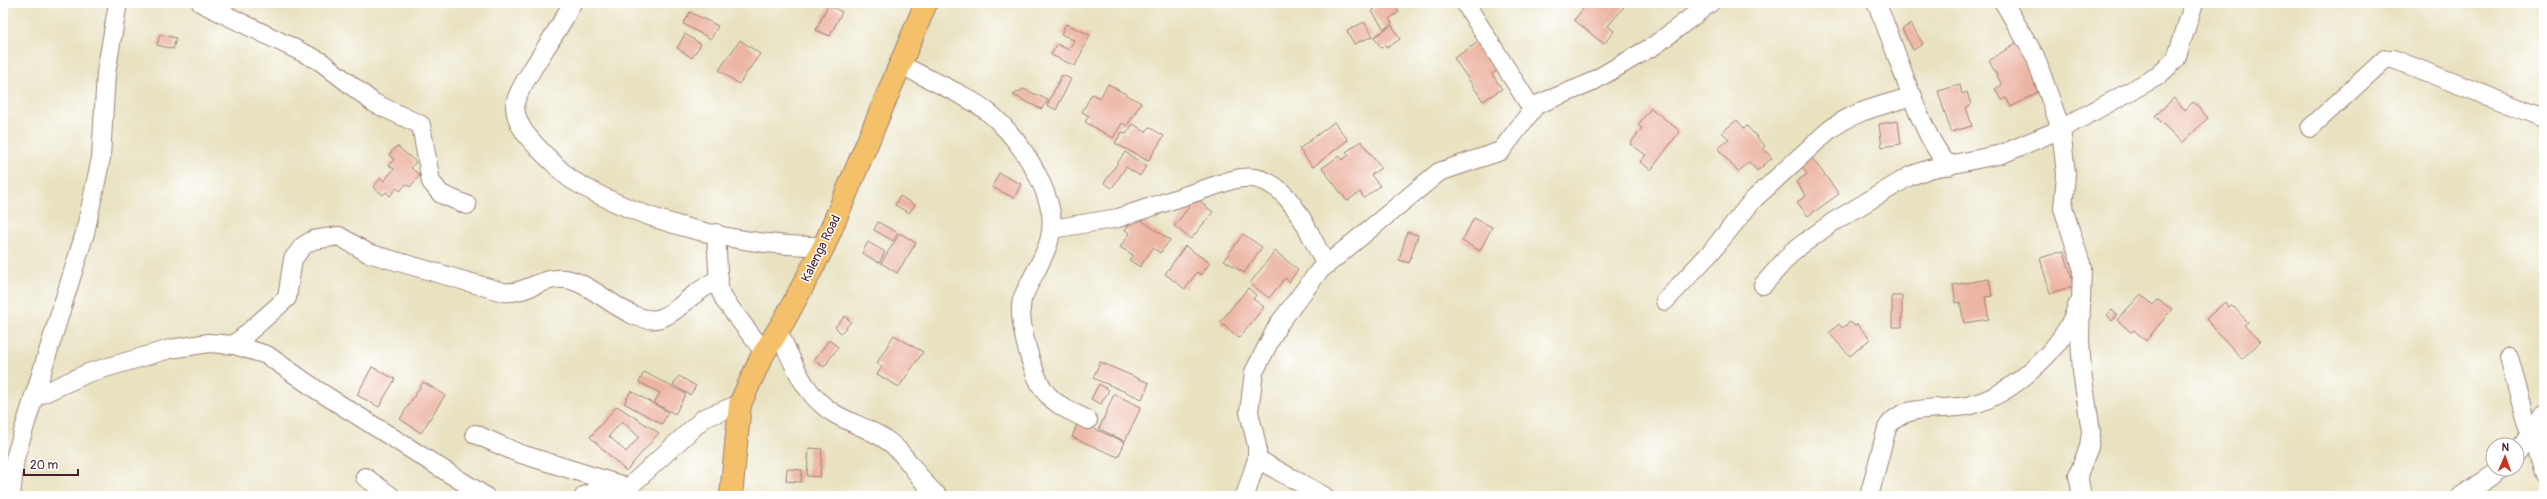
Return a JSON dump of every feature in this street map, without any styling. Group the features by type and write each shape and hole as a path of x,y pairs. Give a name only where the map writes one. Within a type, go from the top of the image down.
{"main road":[{"name":"Kalenga Road","path":"731,496 740,404 764,352 778,331 824,246 926,3"}],"street":[{"path":"11,496 15,458 85,234 101,158 106,73 114,19 118,3"},
{"path":"201,3 320,60 374,104 421,125 431,182 441,194 467,206"},
{"path":"572,3 554,36 517,93 515,105 517,120 529,140 571,179 630,210 716,233 791,246 824,246"},
{"path":"1465,3 1532,109"},
{"path":"1245,496 1258,459 1257,446 1249,412 1254,372 1278,325 1326,266 1439,172 1500,150 1536,105 1588,84 1655,45 1710,3"},
{"path":"1876,3 1913,96 1939,154 1949,166"},
{"path":"2004,3 2035,56 2061,129 2066,174 2063,208 2082,267 2083,289 2080,338 2082,372 2091,432 2089,447 2078,473 2082,496"},
{"path":"1763,285 1793,252 1833,222 1910,176 2002,154 2061,129 2158,76 2176,59 2194,3"},
{"path":"2310,128 2380,63 2389,59 2544,118"},
{"path":"900,64 988,112 1019,146 1034,168 1049,204 1052,229 1048,246 1022,298 1020,313 1025,339 1038,381 1046,394 1059,406 1088,420"},
{"path":"1665,301 1712,252 1753,200 1828,131 1865,109 1913,96"},
{"path":"1052,229 1118,218 1245,176 1258,177 1285,194 1326,266"},
{"path":"716,233 719,288 725,301 764,352"},
{"path":"234,345 287,298 293,259 303,246 314,240 334,237 344,238 368,254 503,292 513,292 556,278 582,283 620,308 646,318 654,319 667,315 719,278"},
{"path":"1869,496 1887,428 1891,421 1897,416 1912,412 1971,405 2000,393 2032,369 2060,341 2076,312 2083,289"},
{"path":"778,331 797,372 814,398 834,413 894,445 927,487 938,496"},
{"path":"33,398 88,373 170,349 209,343 234,345 267,355 317,390 485,496"},
{"path":"2509,357 2544,475"},
{"path":"584,496 595,492 627,487 655,465 704,418 740,404"},
{"path":"2525,440 2530,432 2544,416"},
{"path":"475,434 540,460 627,487"},
{"path":"1258,459 1324,496"},
{"path":"364,477 391,496"},
{"path":"2460,496 2490,477"}],"building":[{"path":"1371,3 1393,3 1399,12 1389,19 1392,23 1384,29 1372,11 1375,9"},
{"path":"1588,3 1619,3 1624,7 1608,26 1614,31 1604,44 1574,20"},
{"path":"828,5 842,12 830,36 816,30"},
{"path":"690,12 718,26 711,39 683,24"},
{"path":"1364,22 1373,36 1354,44 1347,31"},
{"path":"1066,24 1090,35 1075,66 1051,55 1057,44 1069,50 1074,40 1061,34"},
{"path":"1911,24 1923,44 1913,50 1902,29"},
{"path":"1392,25 1400,39 1387,48 1386,45 1381,48 1374,37"},
{"path":"160,34 176,38 173,49 157,45"},
{"path":"685,34 701,44 692,58 677,48"},
{"path":"740,40 760,54 739,84 719,70"},
{"path":"1480,41 1499,69 1492,74 1502,89 1483,101 1454,58"},
{"path":"2017,42 2039,81 2034,84 2038,92 2011,107 2006,98 2002,100 1995,89 2002,85 1989,61"},
{"path":"1062,75 1071,79 1056,110 1047,105"},
{"path":"1108,84 1141,103 1127,126 1122,123 1113,138 1085,122 1089,116 1082,112 1092,94 1100,98"},
{"path":"1960,85 1962,94 1967,92 1971,105 1966,107 1972,126 1951,132 1938,91"},
{"path":"1024,89 1048,100 1041,109 1013,95"},
{"path":"2174,98 2185,110 2193,102 2208,118 2182,143 2155,116"},
{"path":"1651,108 1680,131 1651,170 1640,162 1646,155 1630,144 1642,128 1638,125"},
{"path":"1737,120 1744,128 1747,126 1765,146 1763,148 1772,158 1757,171 1749,162 1738,172 1718,149 1729,139 1722,132"},
{"path":"1898,121 1901,144 1882,147 1879,124"},
{"path":"1334,122 1348,140 1313,167 1299,149"},
{"path":"1133,124 1146,132 1149,127 1164,136 1148,161 1115,143 1122,132 1126,134"},
{"path":"1361,141 1381,168 1371,175 1380,186 1364,198 1360,192 1347,201 1322,168 1339,156 1342,160 1349,155 1346,152"},
{"path":"397,146 416,162 411,168 420,175 410,187 406,184 400,191 397,188 390,196 386,192 383,195 373,187 381,178 384,181 394,169 389,165 394,159 389,155"},
{"path":"1125,152 1146,166 1140,176 1126,167 1112,188 1104,183"},
{"path":"1812,158 1839,194 1808,216 1797,202 1806,196 1796,182 1807,174 1801,166"},
{"path":"999,173 1021,184 1014,198 992,187"},
{"path":"900,196 915,205 909,213 895,205"},
{"path":"1196,198 1213,212 1191,239 1174,226"},
{"path":"1135,216 1170,240 1160,253 1153,248 1140,267 1129,260 1133,255 1120,247 1130,233 1125,230"},
{"path":"1474,218 1492,227 1480,251 1462,241"},
{"path":"878,222 898,233 893,241 874,230"},
{"path":"1407,232 1418,235 1409,263 1399,260"},
{"path":"900,233 916,243 897,273 881,263"},
{"path":"1243,234 1262,247 1244,273 1224,260"},
{"path":"868,242 885,252 879,263 862,253"},
{"path":"1185,246 1210,263 1201,275 1197,272 1185,289 1165,274"},
{"path":"1275,251 1298,270 1289,282 1285,278 1269,298 1250,283"},
{"path":"2064,251 2074,286 2050,293 2040,258"},
{"path":"1989,279 1992,296 1985,297 1989,319 1964,323 1960,302 1956,303 1953,285"},
{"path":"1248,288 1256,295 1253,299 1264,307 1239,338 1220,322"},
{"path":"2141,294 2153,305 2158,300 2172,309 2146,341 2134,330 2131,332 2117,320"},
{"path":"1892,296 1902,296 1902,327 1892,327"},
{"path":"2225,302 2228,307 2231,304 2248,322 2244,325 2260,342 2242,359 2206,319"},
{"path":"2112,310 2117,315 2112,321 2107,315"},
{"path":"845,316 851,322 841,333 835,327"},
{"path":"1850,322 1855,326 1857,324 1870,339 1850,356 1829,333 1839,324 1842,328"},
{"path":"894,335 923,352 899,387 877,374 882,367 877,363"},
{"path":"829,340 838,347 824,367 814,360"},
{"path":"1100,362 1149,383 1142,399 1093,378"},
{"path":"372,367 395,379 379,407 357,395"},
{"path":"644,372 686,394 675,414 654,403 660,393 639,382"},
{"path":"679,376 696,386 690,395 673,385"},
{"path":"423,382 445,395 421,433 400,419"},
{"path":"1099,384 1109,390 1101,404 1091,399"},
{"path":"631,391 668,412 662,424 624,403"},
{"path":"1114,394 1141,407 1125,441 1099,429"},
{"path":"617,406 659,433 626,471 590,437","holes":["622,421 639,437 626,452 609,436"]},
{"path":"1078,422 1125,442 1118,457 1072,437"},
{"path":"809,448 822,449 820,477 807,476"},
{"path":"787,469 802,470 801,482 786,481"}]}
